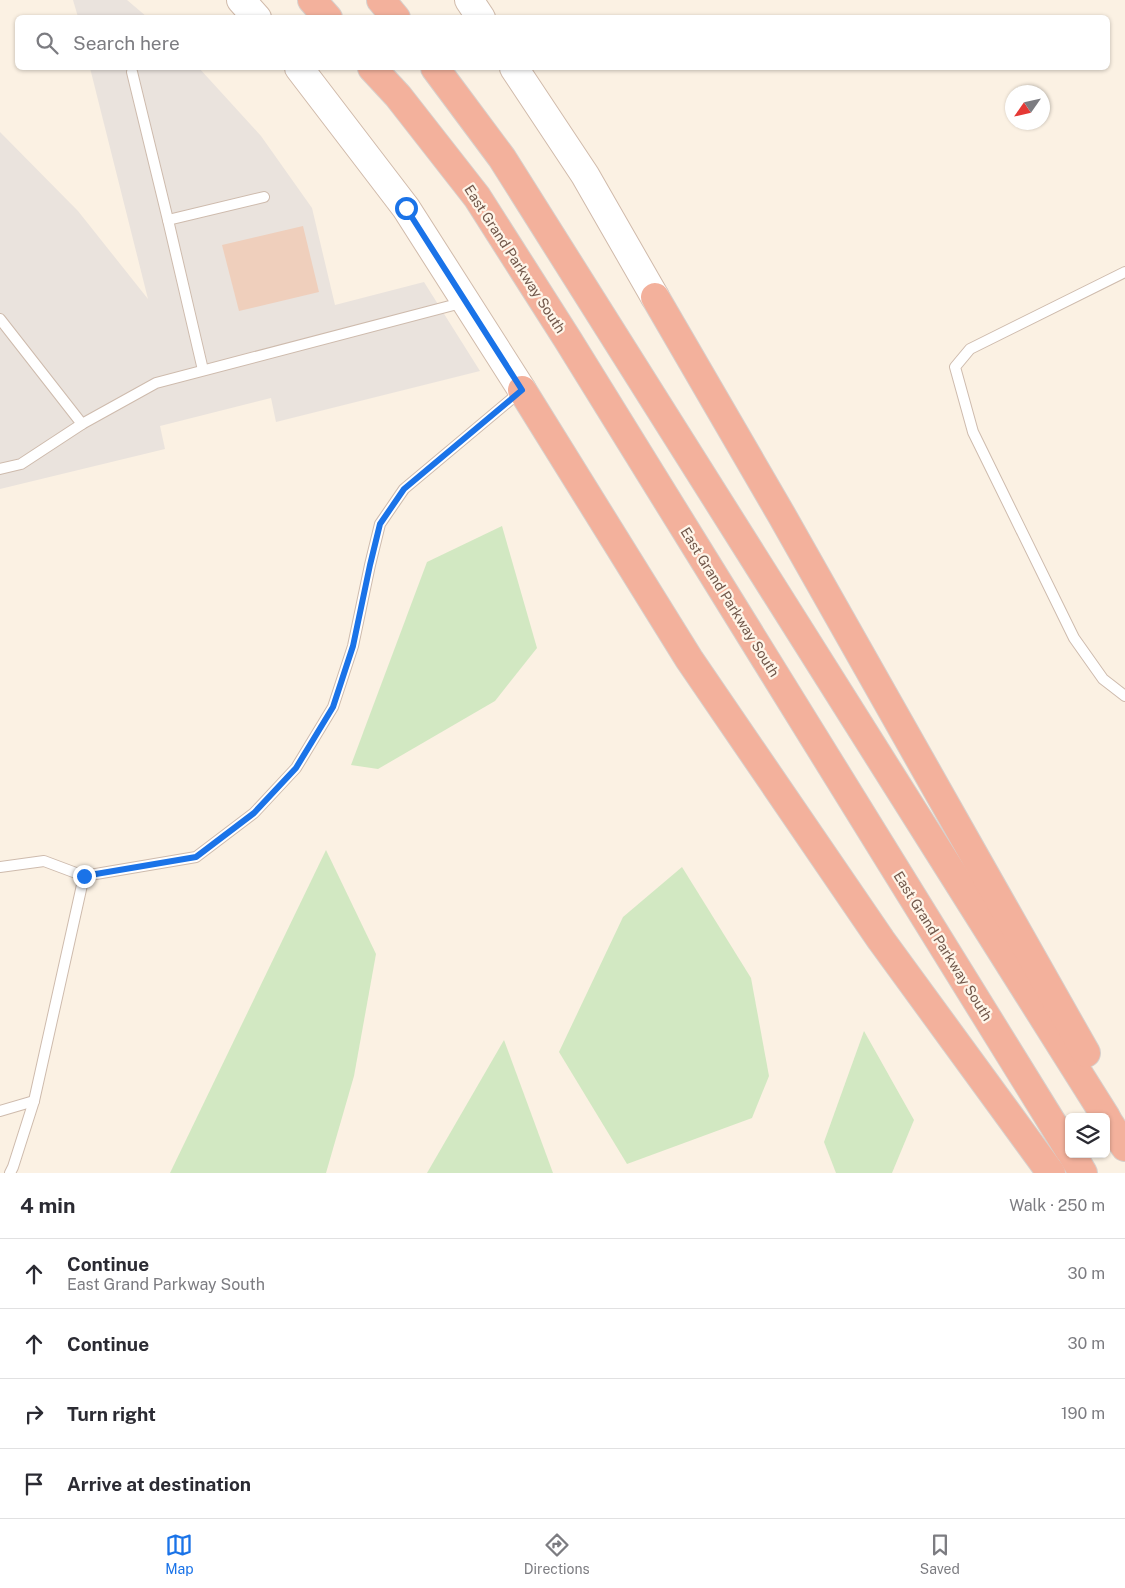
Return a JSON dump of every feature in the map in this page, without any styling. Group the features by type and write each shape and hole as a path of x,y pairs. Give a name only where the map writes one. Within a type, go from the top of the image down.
{"highway":[{"path":"312,0 325,15"},
{"path":"381,0 394,15"},
{"name":"East Grand Parkway South","path":"374,70 398,96 477,197 579,357 1065,1144"},
{"path":"436,70 502,158 1103,1113"},
{"path":"655,297 781,514 1125,1122"},
{"path":"522,390 689,659 882,940 1051,1173"},
{"path":"1110,1123 1125,1147"},
{"path":"1074,1158 1083,1173"}],"main road":[{"path":"241,0 254,15"},
{"path":"469,0 479,15"},
{"path":"301,70 406,208 522,390"},
{"path":"515,70 585,175 655,297"}],"lane":[{"path":"132,72 203,370"},
{"path":"168,220 264,197"},
{"path":"1125,272 970,349 955,366 974,432 1074,638 1103,679 1125,696"},
{"path":"0,469 21,464 82,424 156,383 466,302"},
{"path":"0,319 82,424"},
{"path":"0,867 44,861 84,876 196,857 254,813 296,768 333,707 353,646 380,524 404,489 522,390"},
{"path":"10,1173 34,1101 84,876"},
{"path":"0,1111 34,1101"}],"shaded area":[{"path":"73,0 127,0 145,15 77,15"},
{"path":"91,70 201,70 261,136 312,208 335,305 424,282 480,371 276,422 271,398 160,426 165,449 0,489 0,132 78,211 148,299"}],"green space":[{"path":"502,526 537,648 495,701 378,769 351,765 427,562"},
{"path":"326,850 376,954 354,1076 326,1173 170,1173"},
{"path":"682,867 751,978 769,1076 752,1118 627,1164 559,1052 623,917"},
{"path":"864,1031 914,1120 892,1173 836,1173 824,1142"},
{"path":"504,1040 553,1173 427,1173"}],"building":[{"path":"303,226 319,292 239,311 222,245"}],"route":[{"path":"84,876 196,857 254,813 296,768 333,707 353,646 380,524 404,489 522,390 406,208"}]}
